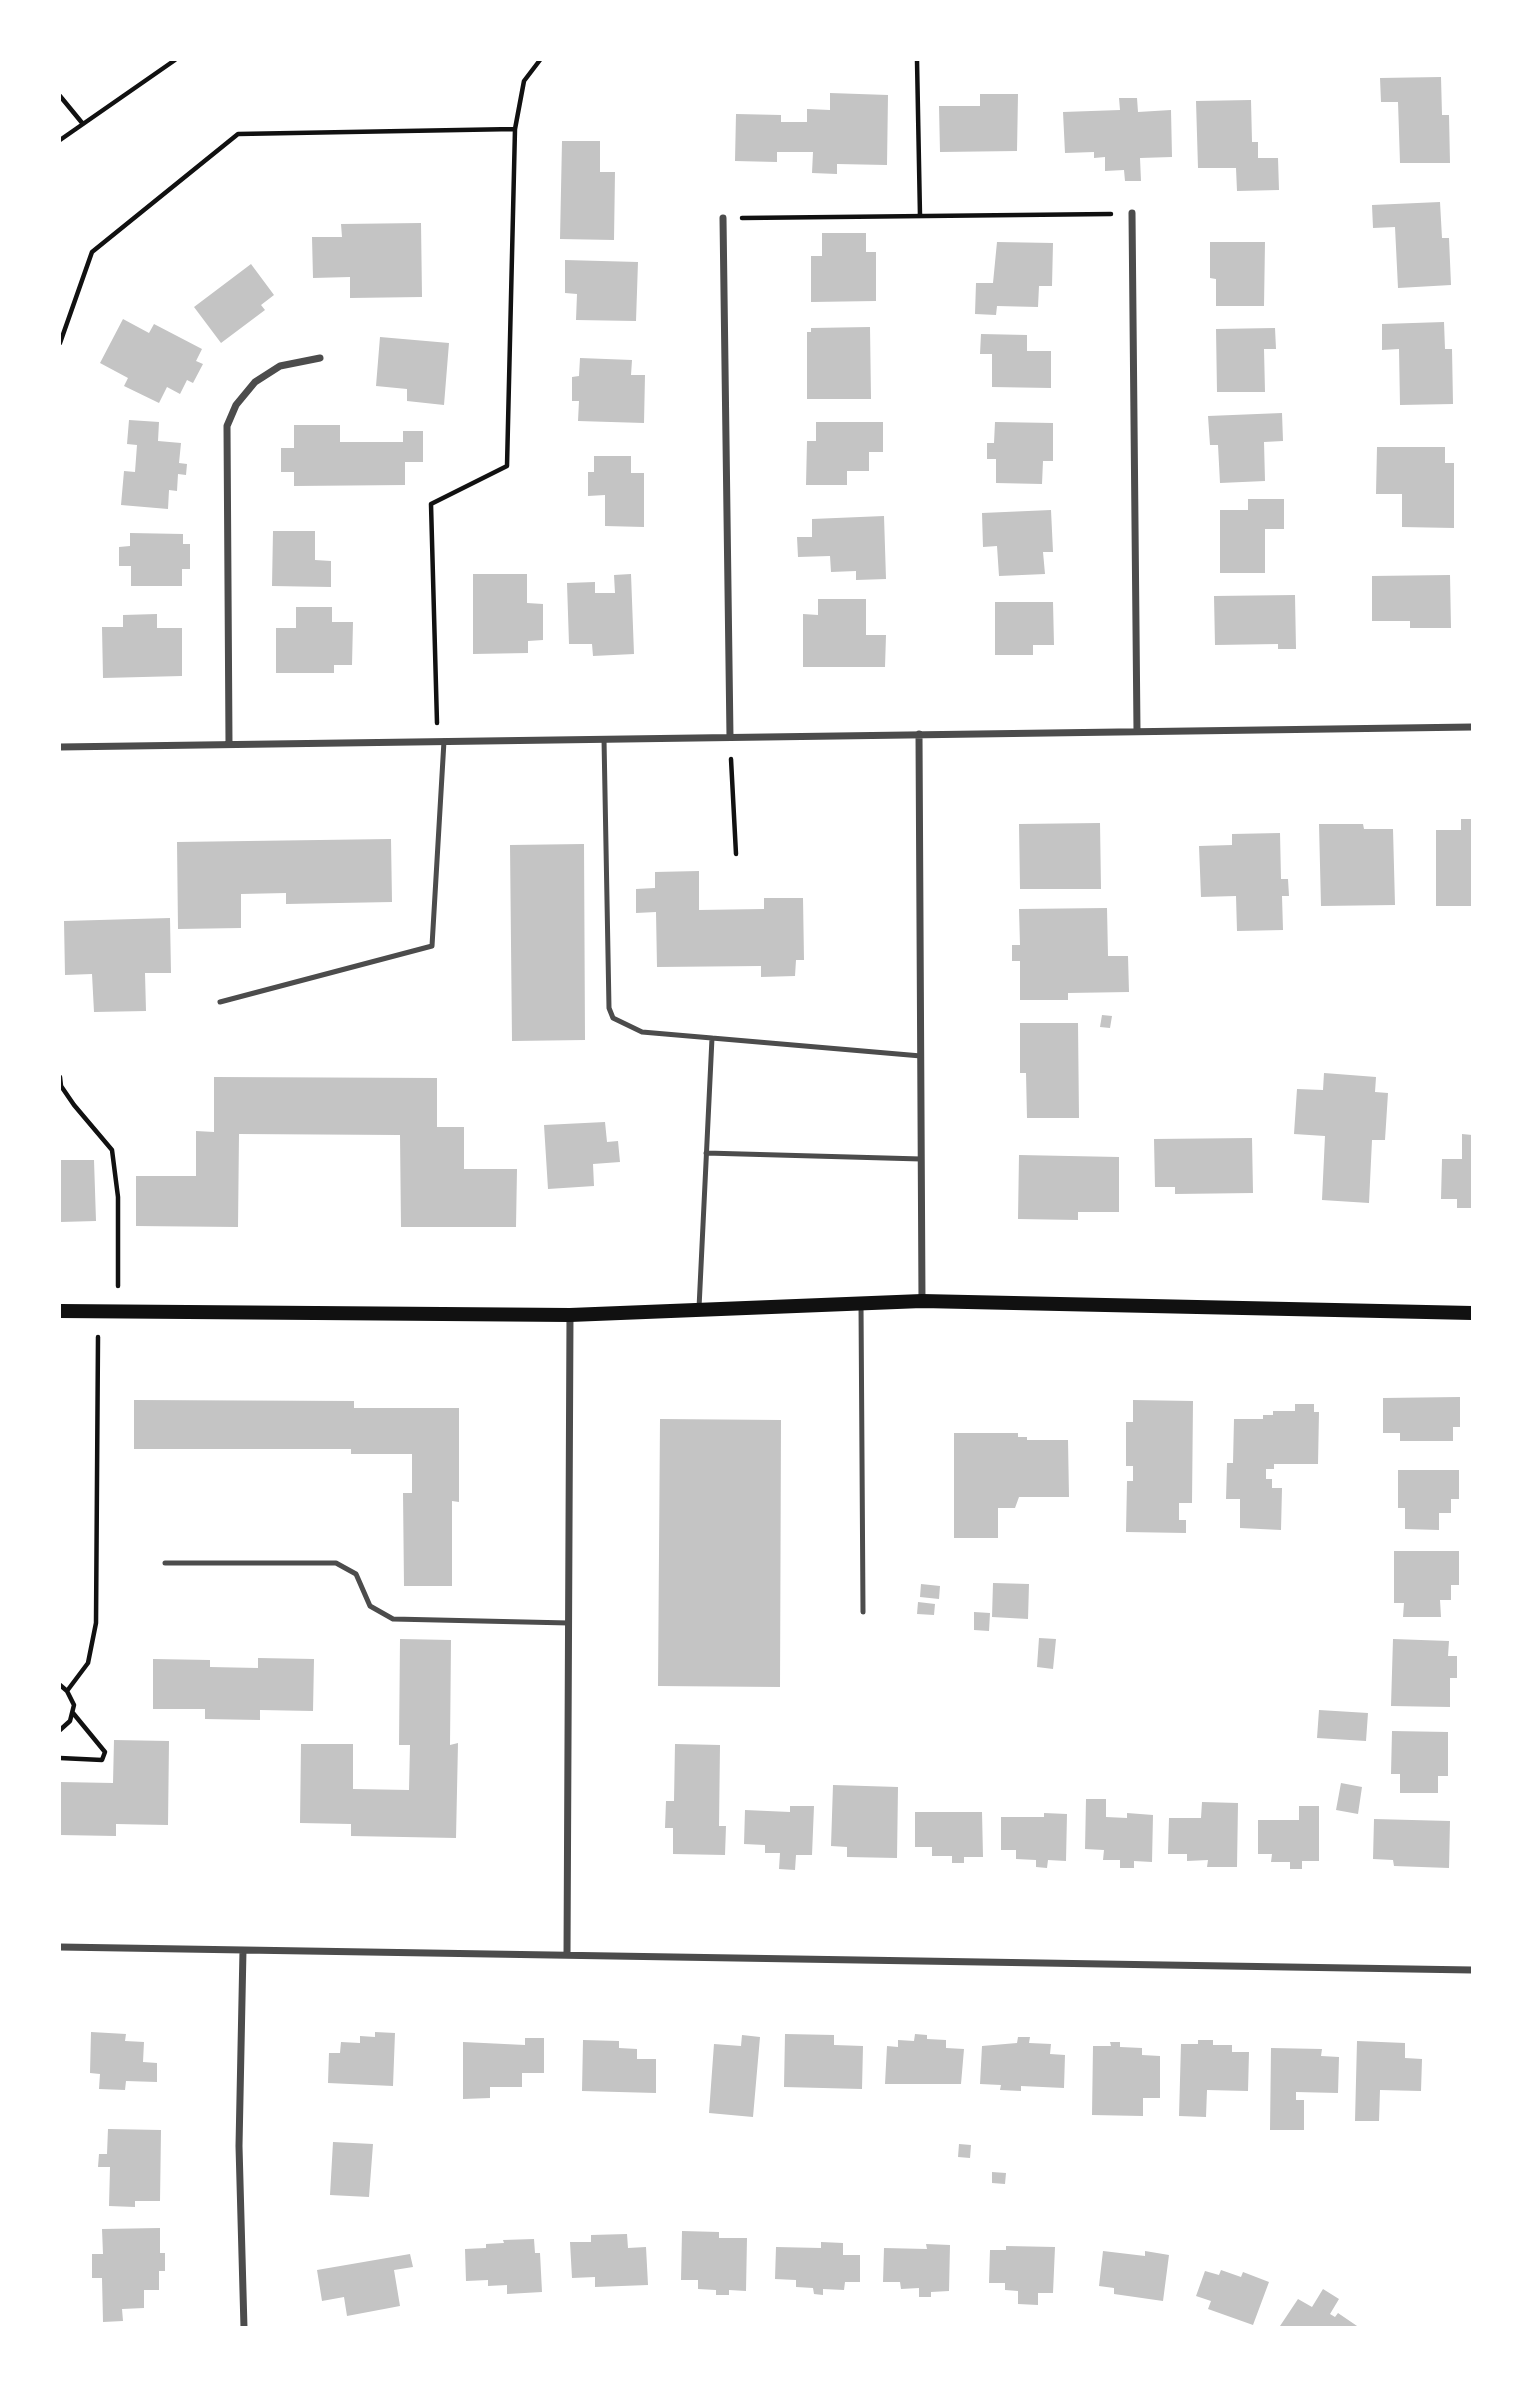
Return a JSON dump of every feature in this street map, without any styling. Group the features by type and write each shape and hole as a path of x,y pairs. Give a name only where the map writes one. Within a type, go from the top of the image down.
{"main road":[{"path":"60,1311 570,1314 922,1301 1472,1313"}],"street":[{"path":"1132,213 1137,732"},
{"path":"723,218 730,737"},
{"path":"229,744 227,426 236,404 255,382 280,366 320,358"},
{"path":"60,747 1472,727"},
{"path":"919,734 922,1301"},
{"path":"567,1955 570,1314"},
{"path":"60,1947 1472,1970"},
{"path":"243,1950 239,2172 244,2328"}],"lane":[{"path":"604,738 609,1008 613,1018 642,1032 921,1056"},
{"path":"220,1002 432,946 441,741"},
{"path":"699,1310 712,1038"},
{"path":"706,1153 921,1159"},
{"path":"861,1304 863,1612"},
{"path":"165,1563 336,1563 356,1574 370,1606 393,1619 569,1623"}],"path":[{"path":"60,140 175,60"},
{"path":"441,741 431,504 507,466 515,129 524,81 540,60"},
{"path":"917,60 920,216"},
{"path":"60,96 83,124"},
{"path":"60,343 93,252 239,134 515,129"},
{"path":"723,218 1132,213"},
{"path":"730,737 736,854"},
{"path":"60,1077 61,1086 74,1105 112,1150 118,1197 118,1311"},
{"path":"67,1690 88,1663 96,1623 98,1311"},
{"path":"60,1685 72,1697 73,1713 105,1752 102,1760 60,1758"},
{"path":"60,1730 73,1713"}],"building":[{"path":"1441,77 1442,115 1449,115 1450,163 1400,163 1398,102 1381,102 1380,78"},
{"path":"830,93 888,95 887,165 837,164 837,174 812,173 813,152 777,152 777,162 735,161 736,114 781,115 781,122 807,122 807,109 830,110"},
{"path":"980,94 1018,94 1017,151 940,152 939,106 980,106"},
{"path":"1119,98 1137,98 1138,112 1171,110 1172,157 1140,158 1141,181 1125,181 1124,170 1105,171 1105,157 1094,158 1094,152 1065,153 1063,112 1120,110"},
{"path":"1251,100 1252,142 1258,142 1258,158 1278,158 1279,190 1237,191 1236,168 1198,168 1196,101"},
{"path":"562,141 600,141 600,172 615,172 614,240 560,239"},
{"path":"1440,202 1442,238 1449,238 1451,285 1398,288 1395,227 1373,228 1372,205"},
{"path":"421,223 422,297 350,298 350,277 313,278 312,237 342,237 341,224"},
{"path":"822,233 866,233 866,252 876,252 876,301 811,302 811,256 822,256"},
{"path":"997,242 1053,243 1052,286 1039,286 1038,307 997,306 996,315 975,314 976,283 993,283"},
{"path":"1210,242 1265,242 1264,306 1216,306 1216,279 1210,278"},
{"path":"565,260 638,262 636,321 576,320 577,294 565,293"},
{"path":"251,264 274,295 261,305 265,310 221,343 194,307"},
{"path":"123,319 149,333 154,324 202,349 196,361 203,364 193,383 187,380 180,394 167,387 159,403 124,386 128,378 100,363"},
{"path":"1444,322 1445,349 1452,349 1453,404 1400,405 1399,349 1382,350 1382,324"},
{"path":"870,327 871,399 807,399 807,332 811,332 811,328"},
{"path":"1275,328 1276,349 1264,349 1265,392 1217,392 1216,329"},
{"path":"981,334 1027,335 1027,351 1051,351 1051,388 992,387 992,354 980,354"},
{"path":"380,337 449,343 444,405 407,401 407,389 376,386"},
{"path":"580,358 632,360 631,375 645,375 644,423 578,421 579,401 572,401 572,377 579,376"},
{"path":"1282,413 1283,441 1264,442 1265,481 1220,483 1218,445 1210,445 1208,416"},
{"path":"129,420 159,422 158,441 181,443 179,463 187,464 186,475 178,474 177,491 169,490 168,509 121,505 124,471 135,472 137,445 127,444"},
{"path":"816,422 883,422 883,452 869,452 869,471 847,471 847,485 806,485 807,441 816,441"},
{"path":"995,422 1053,423 1053,461 1043,461 1042,484 996,483 996,459 987,459 987,443 994,443"},
{"path":"294,425 340,425 340,442 403,442 403,431 423,431 423,462 405,462 405,485 294,486 294,472 281,472 281,448 294,448"},
{"path":"1377,447 1445,447 1445,463 1454,463 1454,528 1402,527 1402,494 1376,494"},
{"path":"594,456 631,456 631,473 644,473 644,527 605,526 605,495 588,496 588,472 594,472"},
{"path":"1248,499 1284,499 1284,529 1265,529 1265,573 1220,573 1220,510 1248,510"},
{"path":"1051,510 1053,552 1043,552 1045,574 999,576 997,546 983,547 982,513"},
{"path":"884,516 886,579 856,580 856,571 831,572 830,556 798,557 797,537 812,537 812,519"},
{"path":"273,531 315,531 315,560 331,561 331,587 272,586"},
{"path":"130,533 183,534 183,544 190,544 190,569 182,569 182,586 131,586 131,566 119,566 119,547 130,546"},
{"path":"473,574 527,574 527,603 543,604 543,640 528,641 528,653 473,654"},
{"path":"631,574 634,654 593,656 592,644 569,644 567,583 595,582 595,593 615,593 614,575"},
{"path":"1450,575 1451,628 1410,628 1410,621 1372,621 1372,576"},
{"path":"1295,595 1296,649 1278,649 1278,644 1215,645 1214,596"},
{"path":"818,599 866,599 866,635 886,635 885,667 803,667 803,614 818,615"},
{"path":"995,602 1053,602 1054,645 1033,645 1033,655 995,655"},
{"path":"296,607 332,607 332,622 353,622 352,665 334,665 334,673 276,673 276,628 296,628"},
{"path":"157,614 157,628 182,628 182,676 103,678 102,627 123,627 123,615"},
{"path":"1461,819 1472,819 1472,906 1436,906 1436,830 1461,830"},
{"path":"1100,823 1101,889 1020,889 1019,824"},
{"path":"1319,824 1363,824 1364,829 1393,829 1395,905 1321,906"},
{"path":"1280,833 1281,879 1288,879 1289,896 1282,896 1283,930 1237,931 1236,896 1201,897 1199,846 1232,845 1232,834"},
{"path":"391,839 392,902 286,904 286,893 241,894 241,928 178,929 177,842"},
{"path":"584,844 585,1040 512,1041 510,845"},
{"path":"699,871 699,910 764,909 764,898 803,898 804,960 796,960 795,976 761,977 761,966 657,967 656,912 636,913 636,889 655,888 655,872"},
{"path":"1107,908 1108,956 1128,956 1129,992 1068,993 1068,1000 1020,1000 1020,961 1012,961 1012,945 1020,945 1019,909"},
{"path":"170,918 171,973 145,973 146,1011 94,1012 92,974 65,975 64,921"},
{"path":"1102,1015 1112,1016 1110,1028 1100,1027"},
{"path":"1020,1023 1078,1023 1079,1118 1027,1118 1026,1073 1020,1073"},
{"path":"1324,1073 1376,1077 1375,1092 1388,1093 1385,1140 1372,1140 1369,1203 1322,1200 1325,1136 1294,1134 1297,1089 1323,1090"},
{"path":"214,1077 437,1078 437,1127 464,1127 464,1169 517,1169 516,1227 401,1227 400,1135 239,1134 238,1227 136,1226 136,1176 196,1176 196,1131 214,1132"},
{"path":"605,1122 607,1142 618,1141 620,1162 593,1164 594,1186 548,1189 544,1125"},
{"path":"1462,1134 1472,1135 1472,1208 1457,1208 1457,1199 1441,1199 1442,1159 1462,1159"},
{"path":"1252,1138 1253,1193 1175,1194 1175,1187 1155,1187 1154,1139"},
{"path":"1019,1155 1119,1157 1119,1212 1078,1212 1078,1220 1018,1219"},
{"path":"60,1160 94,1160 96,1221 60,1222"},
{"path":"1460,1397 1460,1427 1453,1427 1453,1441 1400,1441 1400,1433 1383,1433 1383,1398"},
{"path":"134,1400 354,1401 354,1408 459,1408 459,1502 452,1501 452,1586 404,1586 403,1493 412,1493 412,1454 351,1454 351,1449 134,1449"},
{"path":"1133,1400 1193,1401 1192,1503 1179,1503 1179,1520 1186,1520 1186,1533 1126,1532 1127,1481 1133,1481 1133,1466 1126,1466 1126,1422 1133,1422"},
{"path":"1295,1404 1314,1404 1314,1412 1319,1412 1318,1464 1274,1464 1274,1469 1266,1469 1266,1479 1272,1479 1272,1488 1282,1488 1281,1530 1240,1528 1240,1499 1226,1499 1227,1463 1233,1463 1234,1419 1263,1419 1263,1415 1273,1415 1273,1411 1295,1411"},
{"path":"660,1419 781,1420 780,1687 658,1686"},
{"path":"954,1433 1018,1433 1018,1437 1027,1437 1027,1440 1068,1440 1069,1497 1019,1497 1015,1508 998,1508 998,1538 954,1538"},
{"path":"1398,1470 1459,1470 1459,1499 1451,1499 1451,1513 1439,1513 1439,1530 1405,1529 1405,1508 1398,1508"},
{"path":"1394,1551 1459,1551 1459,1585 1451,1585 1451,1600 1440,1600 1441,1617 1403,1617 1404,1603 1394,1603"},
{"path":"993,1583 1029,1584 1028,1619 992,1617"},
{"path":"921,1584 940,1586 939,1599 920,1597"},
{"path":"918,1602 935,1604 934,1615 917,1614"},
{"path":"974,1612 990,1613 989,1631 974,1630"},
{"path":"1039,1638 1056,1639 1053,1669 1037,1667"},
{"path":"400,1639 451,1640 450,1745 458,1743 456,1838 351,1836 351,1824 300,1823 301,1744 353,1744 353,1789 409,1790 410,1745 399,1745"},
{"path":"1393,1639 1449,1641 1448,1656 1457,1656 1457,1678 1450,1678 1450,1707 1391,1706"},
{"path":"258,1658 314,1659 313,1711 260,1710 260,1720 205,1719 205,1709 153,1709 153,1659 210,1660 210,1667 258,1668"},
{"path":"1319,1710 1368,1713 1366,1741 1317,1738"},
{"path":"1392,1731 1448,1732 1448,1776 1438,1776 1438,1793 1400,1793 1400,1774 1391,1774"},
{"path":"114,1740 169,1741 168,1825 116,1824 116,1836 60,1835 60,1782 113,1783"},
{"path":"675,1744 720,1745 719,1826 726,1826 725,1855 673,1854 673,1828 665,1828 666,1801 674,1801"},
{"path":"1341,1783 1362,1787 1358,1814 1336,1810"},
{"path":"833,1785 898,1787 897,1858 847,1857 847,1847 831,1846"},
{"path":"1086,1799 1106,1799 1106,1817 1127,1818 1127,1813 1153,1815 1152,1862 1134,1861 1134,1868 1120,1868 1120,1860 1103,1860 1104,1850 1085,1849"},
{"path":"1202,1802 1238,1803 1237,1867 1207,1867 1208,1860 1187,1861 1187,1854 1168,1854 1169,1818 1201,1818"},
{"path":"790,1806 814,1806 812,1855 796,1855 795,1870 779,1869 780,1853 765,1853 765,1845 744,1844 745,1810 790,1812"},
{"path":"1299,1806 1319,1806 1319,1861 1302,1861 1302,1869 1290,1869 1290,1862 1271,1862 1272,1854 1258,1854 1258,1820 1299,1820"},
{"path":"915,1812 982,1812 983,1857 964,1857 964,1863 952,1863 952,1856 932,1856 932,1847 915,1847"},
{"path":"1044,1813 1067,1814 1066,1861 1048,1860 1047,1868 1036,1867 1036,1860 1016,1859 1016,1850 1001,1850 1001,1817 1044,1817"},
{"path":"1374,1819 1450,1821 1449,1868 1394,1866 1393,1860 1373,1859"},
{"path":"91,2032 126,2034 125,2041 144,2042 143,2062 157,2063 157,2082 126,2081 125,2090 99,2089 100,2074 90,2073"},
{"path":"375,2032 395,2033 393,2086 328,2083 329,2053 340,2053 341,2042 360,2043 360,2036 375,2037"},
{"path":"785,2034 834,2035 834,2045 863,2046 862,2089 784,2087"},
{"path":"915,2034 927,2035 927,2039 946,2040 946,2048 964,2049 961,2084 885,2084 887,2046 898,2047 898,2040 914,2041"},
{"path":"742,2035 760,2037 753,2117 709,2113 714,2044 741,2046"},
{"path":"1018,2037 1030,2037 1029,2043 1051,2044 1050,2054 1065,2055 1064,2088 1021,2086 1021,2091 1000,2090 1001,2085 980,2084 982,2046 1017,2043"},
{"path":"525,2038 544,2038 544,2073 522,2073 522,2087 490,2087 490,2098 463,2099 463,2042 525,2045"},
{"path":"583,2040 619,2041 619,2048 637,2049 637,2059 656,2059 656,2093 582,2091"},
{"path":"1198,2040 1213,2040 1213,2045 1232,2045 1232,2052 1249,2052 1248,2091 1207,2090 1206,2117 1179,2116 1181,2044 1198,2044"},
{"path":"1357,2041 1405,2043 1405,2058 1422,2059 1421,2091 1380,2090 1379,2121 1355,2121"},
{"path":"1110,2042 1120,2042 1120,2047 1142,2048 1142,2055 1160,2056 1160,2098 1143,2098 1143,2116 1092,2115 1093,2046 1111,2046"},
{"path":"1271,2048 1322,2049 1321,2056 1339,2057 1338,2093 1296,2092 1296,2100 1304,2100 1304,2130 1270,2130"},
{"path":"108,2129 161,2130 160,2201 135,2201 135,2207 109,2206 110,2167 98,2167 99,2154 107,2154"},
{"path":"333,2142 373,2144 369,2197 330,2195"},
{"path":"959,2144 971,2145 970,2158 958,2157"},
{"path":"992,2172 1006,2173 1005,2184 992,2183"},
{"path":"160,2228 160,2253 165,2253 165,2271 159,2271 159,2290 144,2290 144,2308 122,2309 123,2321 103,2322 102,2278 92,2278 92,2254 103,2254 102,2229"},
{"path":"682,2231 719,2232 719,2238 747,2238 746,2291 729,2290 729,2295 716,2295 716,2290 698,2289 698,2280 681,2280"},
{"path":"627,2234 628,2248 646,2247 648,2285 595,2287 595,2277 572,2278 570,2242 591,2242 591,2235"},
{"path":"534,2239 535,2253 540,2253 542,2292 507,2294 507,2285 488,2286 488,2280 466,2281 465,2249 486,2248 486,2244 504,2243 503,2240"},
{"path":"821,2242 843,2243 843,2255 860,2255 860,2282 845,2282 844,2290 823,2289 823,2295 814,2294 813,2288 796,2287 796,2280 775,2279 776,2247 821,2248"},
{"path":"926,2244 950,2245 949,2291 931,2292 931,2297 919,2297 919,2288 901,2289 900,2282 883,2282 884,2248 927,2249"},
{"path":"1006,2246 1055,2247 1053,2293 1038,2293 1038,2305 1018,2304 1018,2291 1005,2290 1005,2283 989,2283 990,2250 1006,2250"},
{"path":"1103,2251 1145,2256 1145,2251 1169,2255 1163,2301 1114,2294 1114,2288 1099,2286"},
{"path":"410,2254 413,2267 394,2270 400,2306 347,2316 344,2297 322,2301 317,2270"},
{"path":"1221,2270 1241,2277 1243,2272 1269,2282 1253,2325 1208,2309 1211,2301 1196,2296 1205,2271 1219,2275"},
{"path":"1323,2289 1339,2299 1330,2314 1335,2317 1338,2313 1360,2328 1280,2326 1298,2299 1312,2307"}]}
